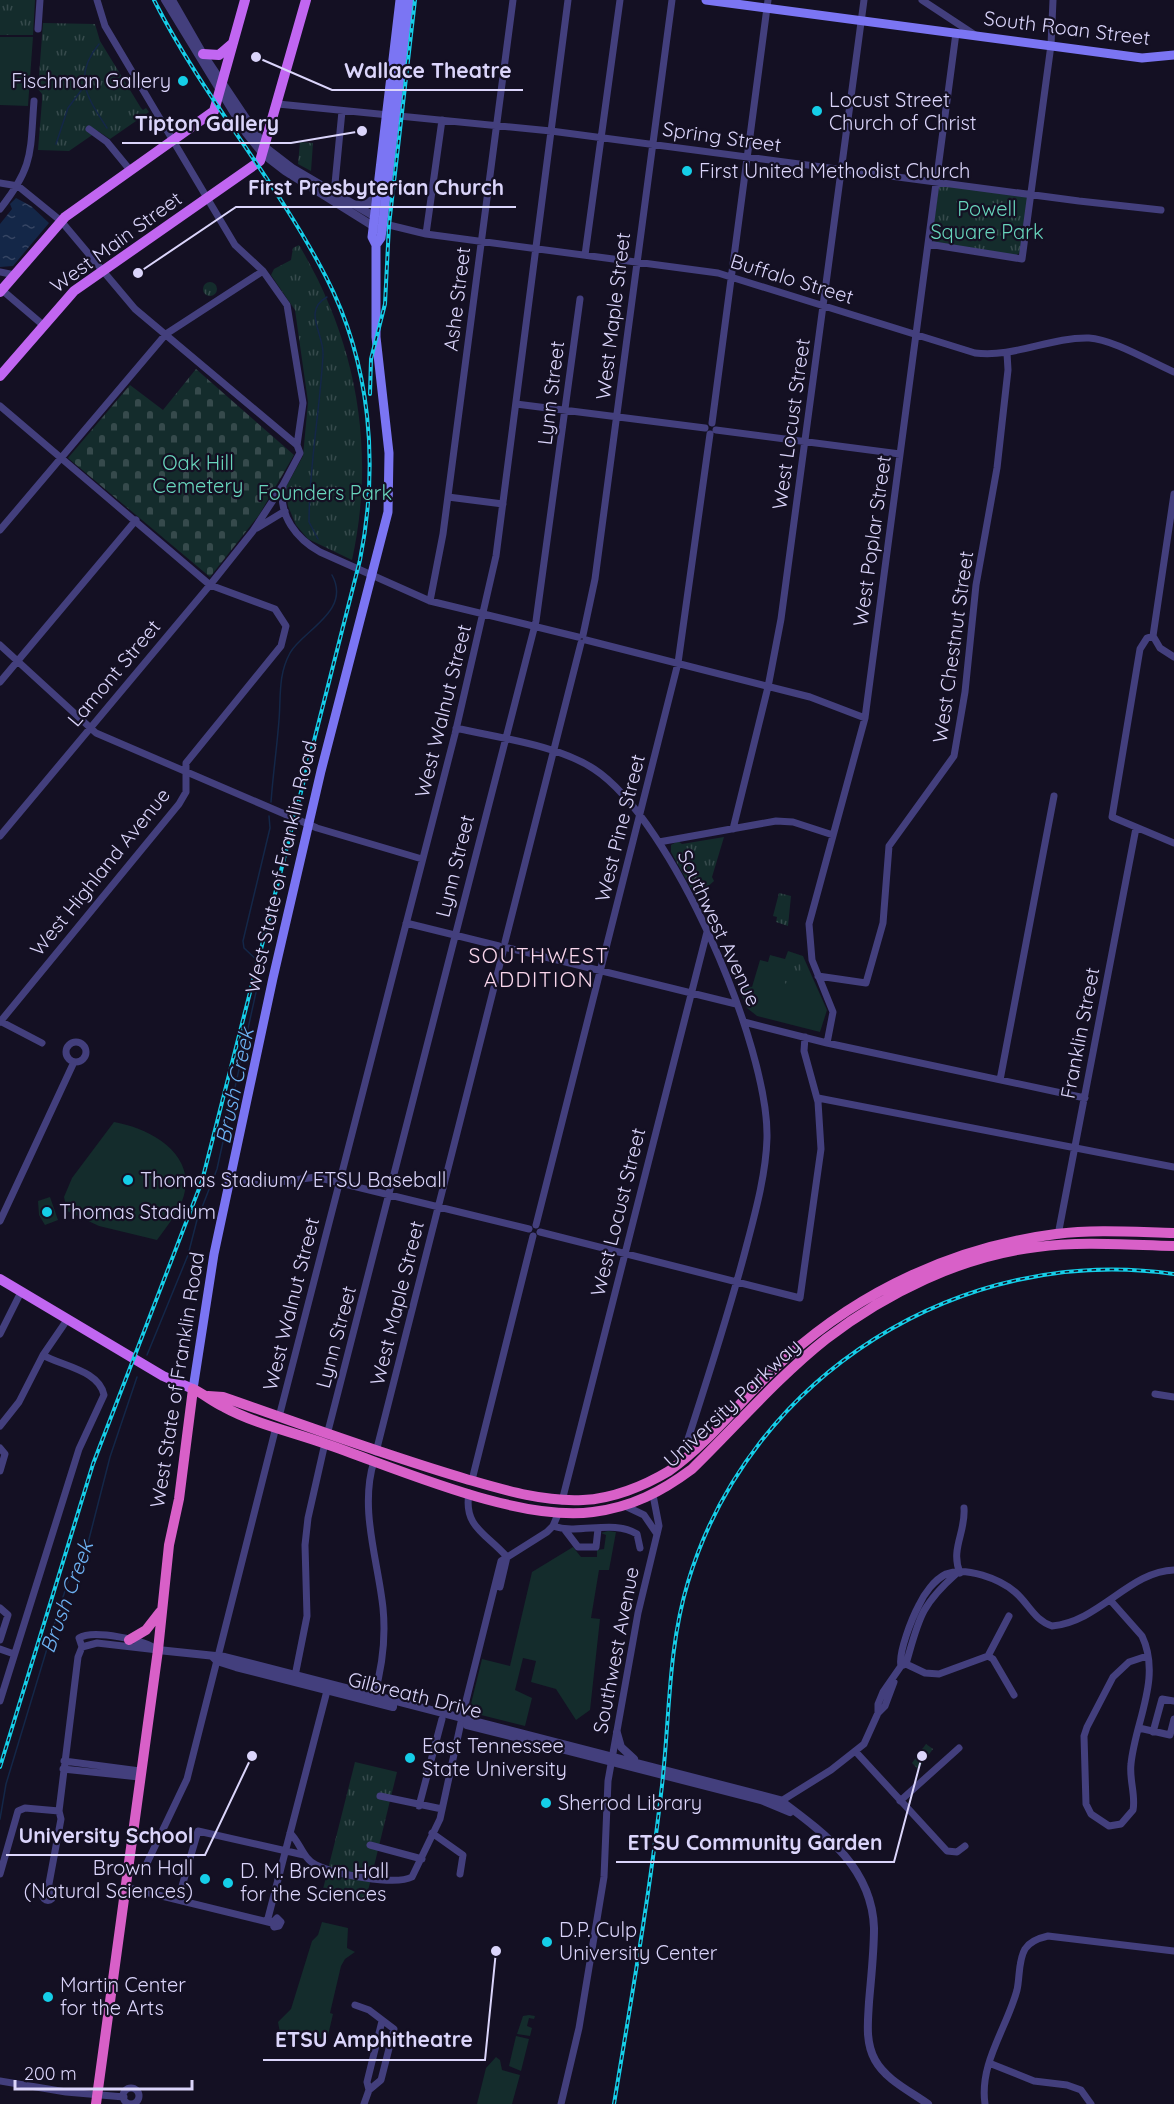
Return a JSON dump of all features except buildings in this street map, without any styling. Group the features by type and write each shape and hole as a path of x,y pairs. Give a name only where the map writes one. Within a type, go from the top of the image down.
{"highway":[{"name":"University Parkway","path":"375,1456 529,1496 562,1501 594,1499 647,1483 682,1462 761,1382 811,1336 872,1295 903,1279 975,1251 1058,1239 1174,1233"},
{"name":"University Parkway","path":"193,1389 208,1396 222,1407 278,1422 375,1456 469,1493 499,1502 559,1512 593,1512 625,1506 653,1495 692,1469 825,1340 895,1294 982,1260 1058,1239 1174,1246"},
{"path":"761,1382 771,1392"},
{"name":"West State of Franklin Road","path":"97,2100 158,1650 160,1612 193,1389"},
{"path":"469,1493 472,1480"},
{"path":"647,1483 653,1495"},
{"path":"559,1512 562,1501"},
{"path":"129,1640 146,1630 160,1612"}],"main road":[{"path":"1,291 61,221 214,111 245,0"},
{"path":"264,151 306,0"},
{"name":"West State of Franklin Road","path":"193,1389 202,1317 229,1179 308,824 388,512 390,474 376,337 375,245 372,237 380,224 400,0"},
{"name":"West State of Franklin Road","path":"380,224 376,197 409,0"},
{"name":"South Roan Street","path":"706,0 768,4 862,21 1142,58 1174,55"},
{"path":"203,54 219,55 233,43"},
{"name":"West Main Street","path":"0,376 69,295 252,168 264,151"},
{"name":"University Parkway","path":"0,1279 163,1376 193,1389"}],"street":[{"path":"38,28 40,0"},
{"name":"Lamont Street","path":"0,836 253,531 283,485 300,453 297,445 303,403 289,310 262,271 235,245 105,26 97,0"},
{"name":"Buffalo Street","path":"165,0 264,151 285,171 380,224 426,234 732,277 975,353 1007,353 1051,342 1090,338 1174,372"},
{"name":"Buffalo Street","path":"172,0 221,88"},
{"name":"Ashe Street","path":"430,602 439,564 513,0"},
{"name":"West Walnut Street","path":"147,1863 187,1779 483,615 496,556 568,0"},
{"path":"585,255 620,0"},
{"name":"West Maple Street","path":"374,1696 381,1670 384,1638 383,1610 368,1510 375,1456 554,751 595,579 672,0"},
{"name":"West Locust Street","path":"733,829 768,687 781,619 864,0"},
{"path":"922,0 976,35"},
{"path":"928,244 1022,259 1051,45 1053,0"},
{"name":"West Pine Street","path":"472,1480 678,663 768,4"},
{"name":"West Poplar Street","path":"827,1043 833,1012 810,949 809,924 865,718 956,33"},
{"path":"0,208 18,186 28,163 34,101"},
{"name":"Spring Street","path":"278,104 602,137 1031,195 1161,210"},
{"path":"334,194 342,111"},
{"path":"426,234 442,120"},
{"path":"88,129 107,142 130,171"},
{"name":"Buffalo Street","path":"264,151 380,224"},
{"path":"0,183 18,186 61,221 135,309 297,445"},
{"path":"354,206 368,203 376,197"},
{"path":"0,530 165,334 262,271"},
{"path":"0,272 15,275"},
{"path":"1,291 43,325"},
{"name":"Lynn Street","path":"295,1676 307,1616 305,1545 308,1518 326,1439 539,606 580,299"},
{"name":"West Chestnut Street","path":"818,976 866,982 883,923 889,846 954,756 965,692 976,585 997,468 1008,370 1007,353"},
{"path":"516,404 900,454"},
{"path":"0,406 210,585"},
{"path":"283,485 282,501 285,511 293,529 308,545 430,602 534,626 810,697 865,718"},
{"path":"1174,494 1153,636 1160,648 1174,657"},
{"path":"448,497 503,504"},
{"name":"Lamont Street","path":"253,531 285,511"},
{"path":"0,682 136,520"},
{"name":"West Highland Avenue","path":"0,1021 179,804 186,792 186,763 281,646 286,632 284,620 270,606 210,585"},
{"path":"1153,636 1147,638 1140,649 1112,817 1174,843"},
{"path":"0,645 89,729 308,824 422,859"},
{"name":"Southwest Avenue","path":"456,728 554,751 580,761 616,787 659,842 706,932 744,1022 766,1108 767,1138 753,1220 738,1282 688,1439"},
{"path":"1000,1080 1054,796"},
{"path":"659,842 788,821 833,835"},
{"name":"Franklin Street","path":"1058,1239 1136,828"},
{"path":"406,923 736,1004"},
{"name":"West Locust Street","path":"562,1501 706,932"},
{"path":"0,1021 42,1043"},
{"path":"744,1022 827,1043 1085,1098"},
{"path":"229,1179 259,1185 309,1177 338,1182 800,1298 820,1155 818,1098 804,1051 805,1037"},
{"path":"0,1221 74,1062"},
{"path":"818,1098 1174,1167"},
{"path":"0,1334 21,1292"},
{"path":"0,1426 19,1402 43,1355 67,1320"},
{"path":"0,1701 79,1449 104,1395 102,1388 80,1370 43,1355"},
{"path":"1155,1394 1174,1397"},
{"path":"0,1448 5,1455 0,1471"},
{"path":"469,1493 466,1508 469,1517 507,1557"},
{"name":"Southwest Avenue","path":"612,1759 638,1613 657,1534 658,1526 653,1495"},
{"path":"625,1506 644,1515 657,1534"},
{"path":"958,1574 955,1562 956,1550 963,1526 964,1508"},
{"path":"290,1833 304,1855 315,1865 384,1881 406,1881 412,1877 442,1809 507,1557 553,1526 559,1512"},
{"path":"553,1526 565,1530 615,1528 634,1532 639,1538 640,1548"},
{"path":"565,1530 578,1547 596,1547 598,1529"},
{"path":"778,1803 856,1752 868,1738 878,1713 890,1696 895,1678 928,1602 958,1574 971,1572 1005,1585 1021,1598 1038,1619 1052,1626 1082,1618 1147,1577 1174,1570"},
{"path":"1111,1601 1138,1629 1145,1642 1148,1656 1146,1699 1131,1765 1133,1810 1121,1824 1110,1826 1091,1814 1086,1804 1084,1736 1113,1677 1129,1662 1148,1656"},
{"path":"0,1608 8,1615 0,1640"},
{"path":"902,1664 925,1673 939,1674 988,1656 1010,1616"},
{"path":"85,1646 78,1640 86,1636 148,1642 158,1650"},
{"path":"48,1889 62,1819 59,1811 78,1657 85,1646 97,1643 158,1650"},
{"path":"0,1649 14,1654"},
{"name":"Gilbreath Drive","path":"158,1650 216,1658 295,1676 327,1691 374,1696 612,1759"},
{"path":"988,1656 993,1659 1014,1695"},
{"name":"Gilbreath Drive","path":"216,1658 327,1691 442,1719 463,1721"},
{"path":"125,1887 271,1924 284,1852 327,1691"},
{"path":"1146,1699 1161,1703"},
{"path":"1153,1732 1162,1699 1174,1701"},
{"path":"420,1803 442,1719"},
{"path":"1139,1728 1169,1737 1174,1719"},
{"path":"617,1733 621,1748 639,1762"},
{"path":"900,1801 959,1748"},
{"path":"856,1752 947,1851 957,1852 965,1846"},
{"path":"561,2104 579,2028 604,1877 606,1795 612,1759"},
{"name":"Southwest Avenue","path":"612,1759 639,1762 778,1803 818,1827 845,1854 869,1898 874,1930 867,2034 874,2058 893,2080 928,2104"},
{"name":"Southwest Avenue","path":"612,1759 778,1803"},
{"path":"64,1765 140,1774"},
{"path":"380,1796 442,1809"},
{"path":"0,1874 18,1811 25,1808 59,1811"},
{"path":"178,1900 198,1831 304,1855"},
{"path":"432,1833 463,1855 460,1874"},
{"path":"370,1845 422,1858"},
{"path":"985,2104 984,2080 988,2063 1014,1999 1022,1956 1034,1941 1048,1936 1174,1951"},
{"path":"355,2004 369,2010 394,2030 381,2080 369,2090 364,2104"},
{"path":"369,2090 367,2082 382,2021"},
{"path":"988,2063 1034,2081 1067,2085 1081,2090 1091,2104"},
{"path":"0,2081 97,2100 124,2097"},
{"path":"135,2089 138,2098 133,2104 128,2103 124,2097 126,2090 135,2089"}],"green space":[{"path":"0,0 35,0 33,35 0,35"},
{"path":"43,23 95,24 100,41 141,108 143,110 146,108 149,112 110,139 98,131 69,151 38,150 42,94 38,89"},
{"path":"0,37 33,37 28,106 0,105"},
{"path":"300,142 313,143 311,171 298,164"},
{"name":"Powell Square Park","path":"939,185 1028,197 1021,252 1015,256 934,242 932,238"},
{"name":"Founders Park","path":"299,245 319,282 335,320 348,358 356,398 361,438 362,478 359,519 352,560 308,539 296,525 288,506 286,487 303,456 308,402 295,310 271,275 274,269 291,260 293,248"},
{"path":"207,282 213,282 217,289 213,296 207,296 203,292 203,286"},
{"name":"Oak Hill Cemetery","path":"196,369 294,455 259,515 210,577 68,458 130,385 163,410"},
{"path":"724,837 712,877 714,881 705,889 692,890 671,852 671,845 678,841 682,844"},
{"path":"779,893 791,896 788,926 776,922 777,917 773,916"},
{"path":"788,951 803,956 827,1010 820,1032 757,1016 747,1008 740,991 746,985 752,987 760,960 768,962 770,955 785,959"},
{"path":"789,958 799,961 806,985 790,990 783,980"},
{"name":"Thomas Stadium/ ETSU Baseball","path":"114,1122 142,1130 168,1146 178,1157 184,1170 186,1185 182,1201 157,1240 99,1226 67,1211 64,1197 72,1178"},
{"name":"Thomas Stadium","path":"50,1197 58,1220 45,1225 39,1215 38,1201"},
{"path":"616,1532 609,1570 599,1570 591,1618 600,1619 590,1710 576,1720 556,1689 531,1682 536,1661 523,1658 515,1690 532,1698 525,1726 469,1712 482,1659 510,1666 532,1572 573,1547 581,1557 597,1557 597,1550 604,1549 606,1535 601,1533"},
{"path":"926,1744 933,1749 918,1769 912,1763"},
{"path":"355,1762 397,1772 366,1899 323,1889"},
{"path":"322,1922 348,1928 347,1948 355,1952 345,1959 341,1966 330,2013 333,2014 327,2040 285,2030 280,2033 278,2022 291,2009 312,1941 318,1935"},
{"path":"523,2016 535,2016 534,2019 529,2018 527,2026 532,2028 530,2036 517,2034"},
{"path":"516,2036 529,2039 521,2071 509,2066"},
{"path":"496,2057 500,2060 502,2070 520,2075 512,2104 477,2104 486,2068"}],"water":[{"path":"16,198 31,206 49,223 13,266 0,267 0,224 12,209 10,204"}],"waterway":[{"name":"Brush Creek","path":"99,44 91,56 84,77 89,96 107,128"},
{"name":"Brush Creek","path":"56,144 68,108 83,88"},
{"name":"Brush Creek","path":"318,539 309,522 323,355 315,316 316,309 327,297"},
{"name":"Brush Creek","path":"271,802 281,686 286,661 296,645 331,610 336,599 336,588 332,575"},
{"name":"Brush Creek","path":"147,1355 188,1255 197,1220 217,1169 262,965 244,948 243,941 270,828 269,816"},
{"name":"Brush Creek","path":"0,1819 6,1784 59,1609 72,1570 88,1543 110,1457 137,1377"}],"railway":[{"path":"0,1767 93,1464 202,1181 360,560 366,524 369,488 367,416 362,380 341,310 326,277 285,206 195,71 154,0"},
{"path":"370,394 371,359 385,304 389,225 415,0"},
{"path":"614,2104 651,1872 664,1767 676,1634 681,1608 688,1582 718,1508 760,1442 813,1385 875,1339 943,1303 1017,1280 1095,1270 1174,1274"}],"place":[{"name":"Wallace Theatre","path":"256,57"},
{"name":"Fischman Gallery","path":"183,81"},
{"name":"Locust Street Church of Christ","path":"817,111"},
{"name":"Tipton Gallery","path":"362,131"},
{"name":"First United Methodist Church","path":"687,171"},
{"name":"First Presbyterian Church","path":"138,273"},
{"name":"Thomas Stadium/ ETSU Baseball","path":"128,1180"},
{"name":"Thomas Stadium","path":"47,1212"},
{"name":"University School","path":"252,1756"},
{"name":"ETSU Community Garden","path":"922,1756"},
{"name":"East Tennessee State University","path":"410,1758"},
{"name":"Sherrod Library","path":"546,1803"},
{"name":"Brown Hall (Natural Sciences)","path":"205,1879"},
{"name":"D. M. Brown Hall for the Sciences","path":"228,1883"},
{"name":"D.P. Culp University Center","path":"547,1942"},
{"name":"ETSU Amphitheatre","path":"496,1951"},
{"name":"Martin Center for the Arts","path":"48,1997"}],"district":[{"name":"SOUTHWEST ADDITION","path":"539,968"}]}
